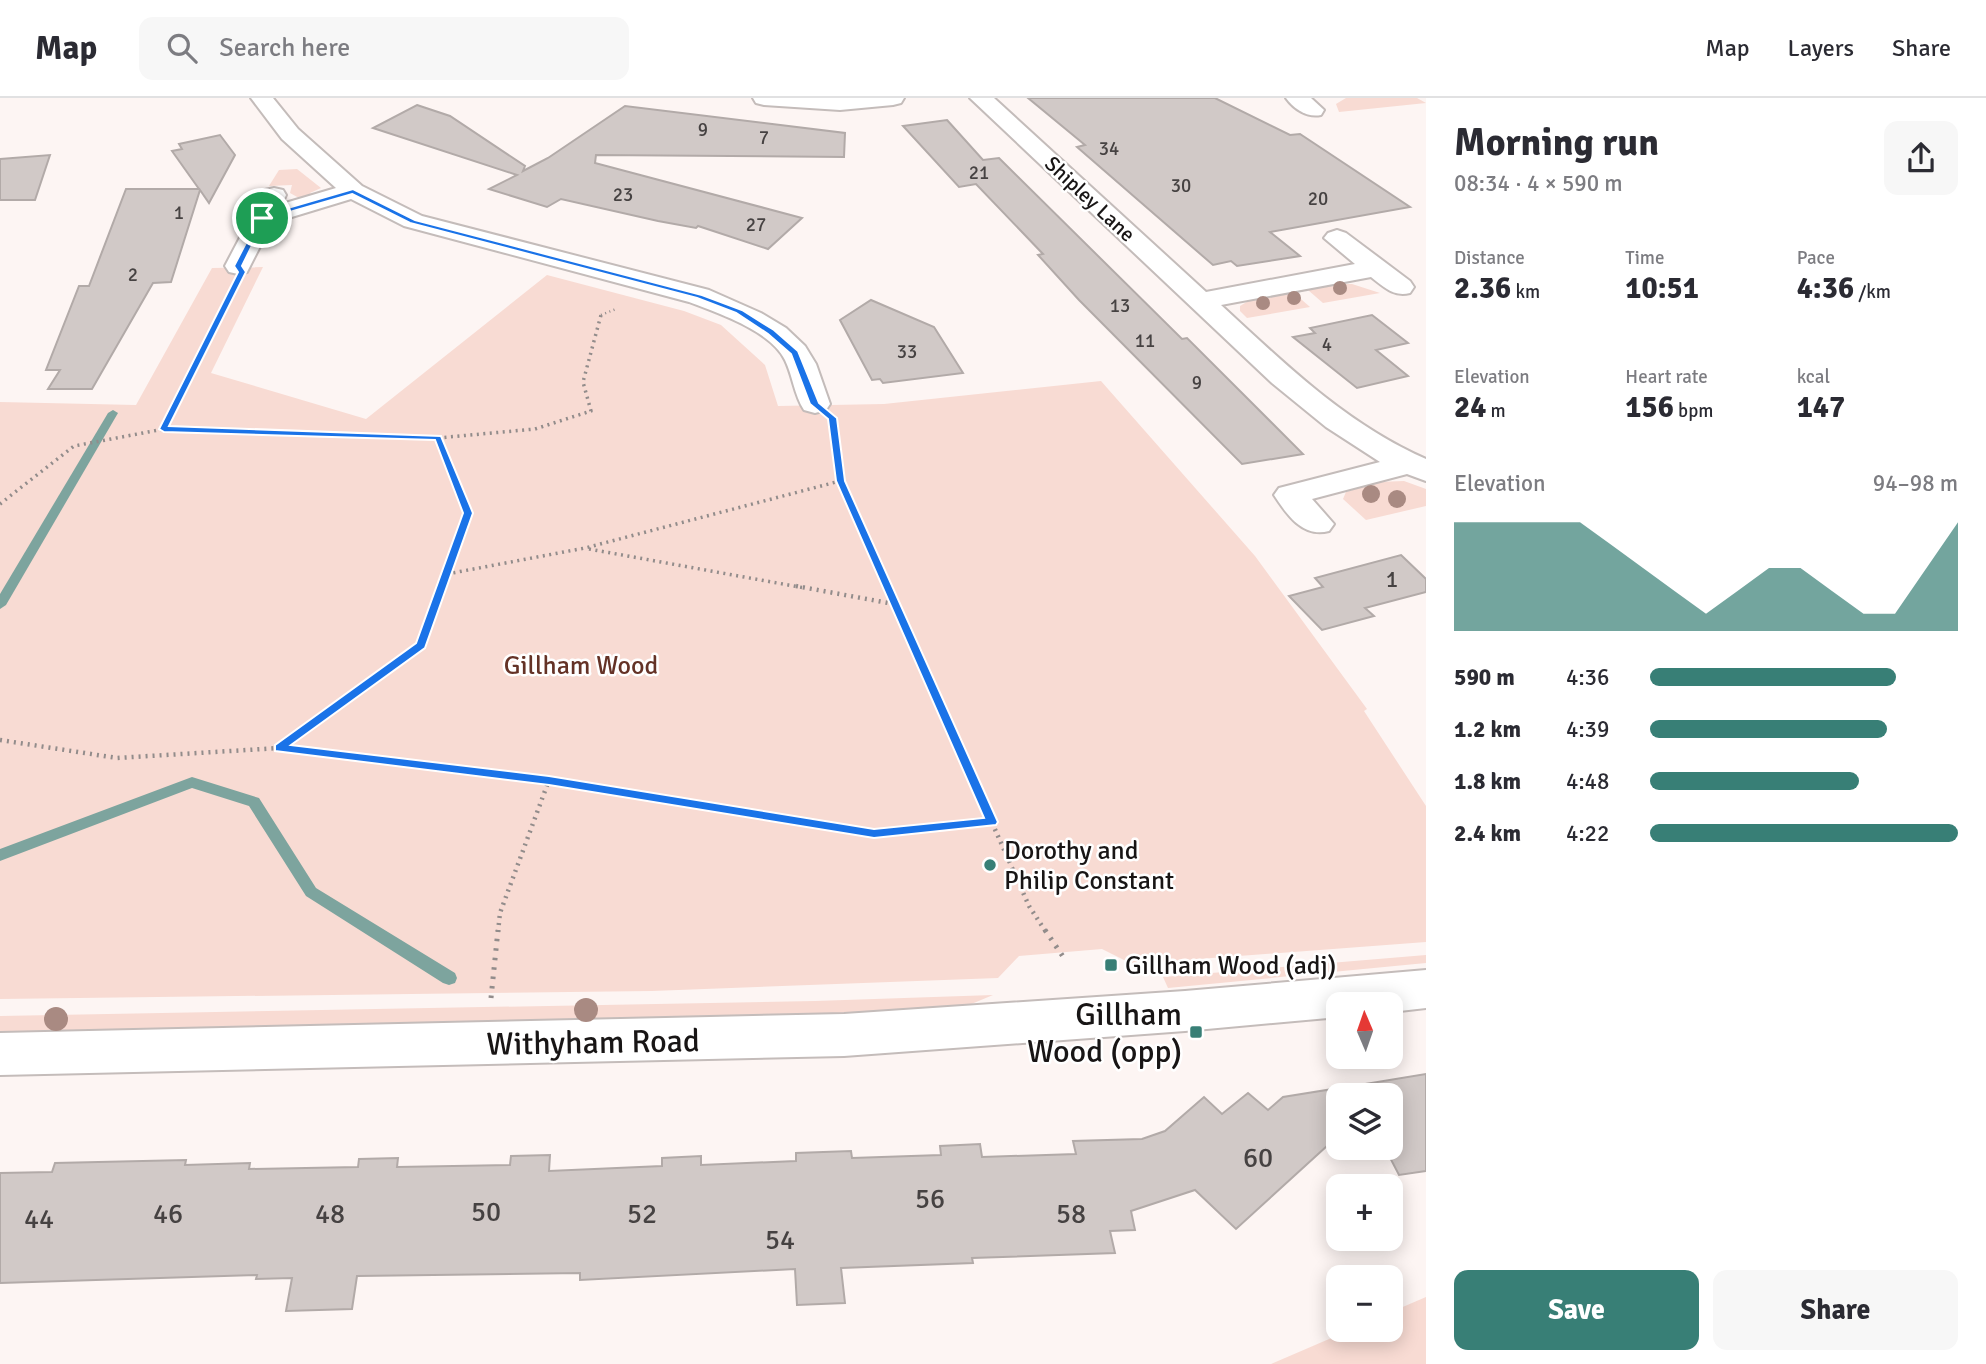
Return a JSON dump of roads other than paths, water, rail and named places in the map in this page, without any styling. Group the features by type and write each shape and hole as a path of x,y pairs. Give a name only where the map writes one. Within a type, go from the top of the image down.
{"street":[{"path":"262,98 290,134 353,191 412,221 669,288 739,311 795,352 815,404"},
{"path":"764,98 840,103 893,98"},
{"name":"Shipley Lane","path":"981,98 1288,382 1335,419 1417,467"},
{"path":"238,266 276,190"},
{"path":"262,218 353,191"},
{"path":"1337,238 1401,287"},
{"path":"1200,301 1377,268"},
{"name":"Shipley Lane","path":"1317,524 1290,495 1417,467"},
{"name":"Withyham Road","path":"0,1054 844,1035 1185,1011 1426,989"}],"waterway":[{"path":"0,605 113,413"},
{"path":"0,855 192,782 254,802 311,892 449,978"}],"place":[{"name":"Dorothy and Philip Constant","path":"990,865"},
{"name":"Gillham Wood (adj)","path":"1111,965"},
{"name":"Gillham Wood (opp)","path":"1196,1032"}],"park label":[{"name":"Gillham Wood","path":"581,665"}]}
